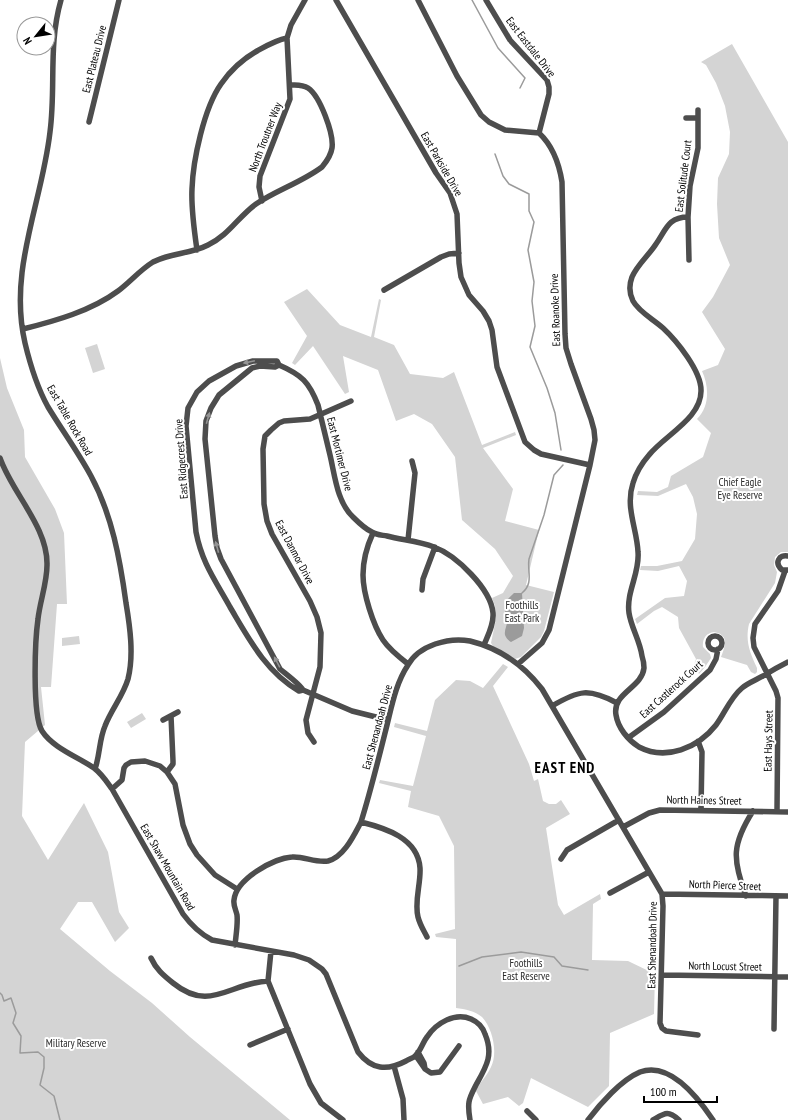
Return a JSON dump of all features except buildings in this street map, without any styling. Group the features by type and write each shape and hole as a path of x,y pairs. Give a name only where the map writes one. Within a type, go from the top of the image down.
{"street":[{"name":"East Table Rock Road","path":"61,0 53,44 53,98 50,132 22,269 20,296 22,329 34,375 48,406 92,478 105,509 116,542 122,575 130,632 130,664 128,680 104,727 95,769"},
{"name":"East Plateau Drive","path":"89,122 119,0"},
{"name":"North Troutner Way","path":"262,201 259,187 260,176 288,105 290,94 287,38 290,25 305,0"},
{"name":"East Parkside Drive","path":"336,0 436,173 450,193 457,214 461,277 469,295 483,311 489,321 492,330 497,367 525,442 541,454 590,465"},
{"path":"418,0 457,76 481,116 505,130 539,133"},
{"name":"East Eastdale Drive","path":"486,0 510,40 547,80 549,94 539,133"},
{"path":"197,250 193,222 192,188 199,144 207,111 221,84 244,59 267,45 287,38"},
{"path":"22,329 43,324 91,306 118,291 153,262 197,250 206,246 222,237 250,209 322,167 332,148 331,134 314,94 302,85 290,84"},
{"name":"East Solitude Court","path":"689,260 688,217 690,186 697,155 698,110"},
{"path":"686,118 698,118"},
{"name":"East Roanoke Drive","path":"518,664 542,643 549,630 595,440 591,419 570,364 566,348 562,182 559,165 551,147 539,133"},
{"path":"688,217 676,218 665,228 656,244 635,270 630,284 630,292 633,301 664,329 676,343 691,363 699,378 702,388 700,399 694,412 648,455 632,485 630,512 638,553 637,568 628,601 629,614 642,653 644,668 638,682 624,694 617,703 615,711 616,718 621,729 628,738 642,748 660,753 678,751 698,741 714,727 740,689 788,662"},
{"path":"384,290 441,257 459,253"},
{"name":"East Ridgecrest Drive","path":"303,690 302,687 280,669 221,559 215,536 205,439 206,421 211,408 219,395 252,368 260,366 275,367 279,365 277,361 270,360 245,362 210,381 197,392 188,408 186,426 196,532 199,548 205,564 253,646 283,680 299,691 303,690 352,711 388,720"},
{"name":"East Mortimer Drive","path":"279,365 295,372 305,381 314,393 337,488 343,503 351,516 373,533 435,547 453,557 474,577 490,601 493,613 493,623 484,645"},
{"name":"East Danmor Drive","path":"314,742 308,733 306,720 320,667 321,633 317,617 310,601 272,534 267,520 264,504 263,449 265,436 279,423 284,421 310,419 351,401"},
{"name":"East Shaw Mountain Road","path":"0,458 12,484 36,525 46,551 47,565 38,621 35,682 39,725 42,731 52,741 95,769 104,778 112,789 183,914 193,927 202,935 212,940 294,955 309,960 322,969 326,974 358,1052 364,1060 374,1066 384,1068 394,1066 417,1054"},
{"path":"408,540 414,474 412,461"},
{"path":"373,533 365,557 363,576 370,610 375,626 384,641 389,648 408,664"},
{"path":"422,590 423,579 435,547"},
{"path":"786,570 779,568 778,562 780,557 788,556"},
{"name":"East Hays Street","path":"777,811 778,705 776,692 754,647 753,638 754,630 759,618 778,591 786,570"},
{"name":"East Shenandoah Drive","path":"237,889 243,882 276,860 293,857 312,861 329,861 338,855 353,838 361,822 397,686 408,664 424,650 443,642 466,640 484,645 518,664 542,689 662,894 662,975 660,1023 662,1028 666,1031 698,1035"},
{"name":"East Castlerock Court","path":"628,738 664,712 710,670 716,659 718,649"},
{"path":"552,706 569,696 586,693 603,696 617,703"},
{"path":"164,720 178,712"},
{"path":"167,772 173,764 171,716"},
{"path":"698,741 702,752 701,810"},
{"path":"112,789 122,780 124,768 131,762 152,762 167,772 175,784 183,825 190,844 201,860 215,875 237,889 234,900 237,919 235,945"},
{"name":"North Haines Street","path":"623,827 654,811 660,810 788,812"},
{"path":"746,896 737,868 736,846 739,836 752,811"},
{"path":"561,859 567,850 619,820"},
{"path":"361,822 394,833 408,843 415,853 420,868 418,916 427,937"},
{"path":"610,893 649,872"},
{"name":"North Pierce Street","path":"662,894 788,896"},
{"path":"774,1029 776,896"},
{"path":"271,951 268,981 288,1030 316,1095 322,1103 343,1120"},
{"path":"151,958 159,971 173,983 185,992 198,996 211,997 236,987 257,981 268,981"},
{"name":"North Locust Street","path":"662,975 788,978"},
{"path":"460,1046 440,1072 431,1073 425,1069 417,1054 433,1028 446,1020 462,1017 474,1020 484,1031 489,1043 489,1054 484,1071 469,1101 468,1110 470,1120"},
{"path":"250,1045 288,1030"},
{"path":"394,1066 403,1099 404,1120"},
{"path":"588,1120 597,1108 625,1082 641,1072 651,1070 670,1075 679,1081 694,1095 713,1120"},
{"path":"527,1111 536,1120"},
{"path":"653,1120 664,1113 668,1113 673,1114 679,1120"}],"green space":[{"name":"Chief Eagle Eye Reserve","path":"732,44 788,142 788,552 781,552 775,557 774,565 777,572 775,583 749,624 748,641 757,672 755,674 751,672 747,665 721,657 725,645 724,638 719,633 714,632 707,635 704,639 703,647 710,654 711,658 699,674 694,665 696,659 679,628 678,617 662,607 637,624 635,619 665,598 684,596 687,581 679,566 658,571 640,570 641,566 657,566 682,561 695,539 697,514 693,497 686,484 658,496 637,495 638,491 657,492 668,487 671,476 703,457 711,433 697,419 704,408 707,396 706,383 702,371 718,365 725,349 702,312 713,297 730,265 719,238 717,204 718,178 729,154 730,132 725,106 716,83 706,65 701,62"},
{"name":"Foothills East Park","path":"307,289 340,325 371,337 379,299 381,300 374,337 394,345 410,374 443,378 454,372 482,445 515,432 516,435 483,448 513,489 505,521 539,530 526,585 554,592 544,631 541,637 521,657 515,659 493,646 491,643 496,619 495,606 492,598 503,593 513,576 495,549 462,520 455,457 432,424 414,414 396,421 378,370 343,356 349,392 345,394 313,346 295,365 292,363 307,336 284,302"},
{"path":"97,344 105,369 93,373 85,348"},
{"name":"Military Reserve","path":"0,358 7,388 24,430 25,457 55,509 64,533 67,604 57,604 51,687 41,687 45,725 25,742 22,816 48,860 84,803 108,852 119,912 129,928 115,942 92,902 78,902 60,929 110,971 152,1003 190,1037 290,1120 0,1120"},
{"path":"79,636 80,644 62,646 62,638"},
{"name":"Foothills East Reserve","path":"503,664 508,667 493,686 529,764 534,781 538,779 543,801 549,804 556,804 561,800 570,814 546,828 558,905 564,915 600,894 601,899 593,904 592,960 628,961 655,974 654,1014 610,1033 609,1086 588,1107 531,1078 523,1103 519,1106 508,1097 483,1104 476,1091 493,1061 494,1048 492,1034 482,1017 476,1013 456,1008 456,939 436,937 435,934 455,929 454,846 439,816 408,807 411,791 379,783 380,780 413,786 426,736 394,727 395,723 427,731 435,700 456,680 470,681 483,688"},
{"path":"142,713 146,719 131,728 127,722"}],"shaded area":[{"path":"514,593 522,593 524,628 522,636 511,642 505,635 507,621 505,605 507,600"}],"waterway":[{"path":"472,0 498,48 525,78 520,88"},
{"path":"495,154 503,176 509,184 529,194 529,211 534,222 528,250 534,282 532,301 535,326 530,347 547,388 555,413 561,450"},
{"path":"522,593 528,585 529,559 544,515 554,475 563,465"},
{"path":"459,966 482,957 521,952 554,957 562,966 588,970"},
{"path":"0,993 4,1001 11,998 16,1013 13,1023 21,1036 20,1053 38,1052 44,1057 44,1068 40,1085 54,1096 60,1120"}],"district":[{"name":"EAST END","path":"565,767"}]}
